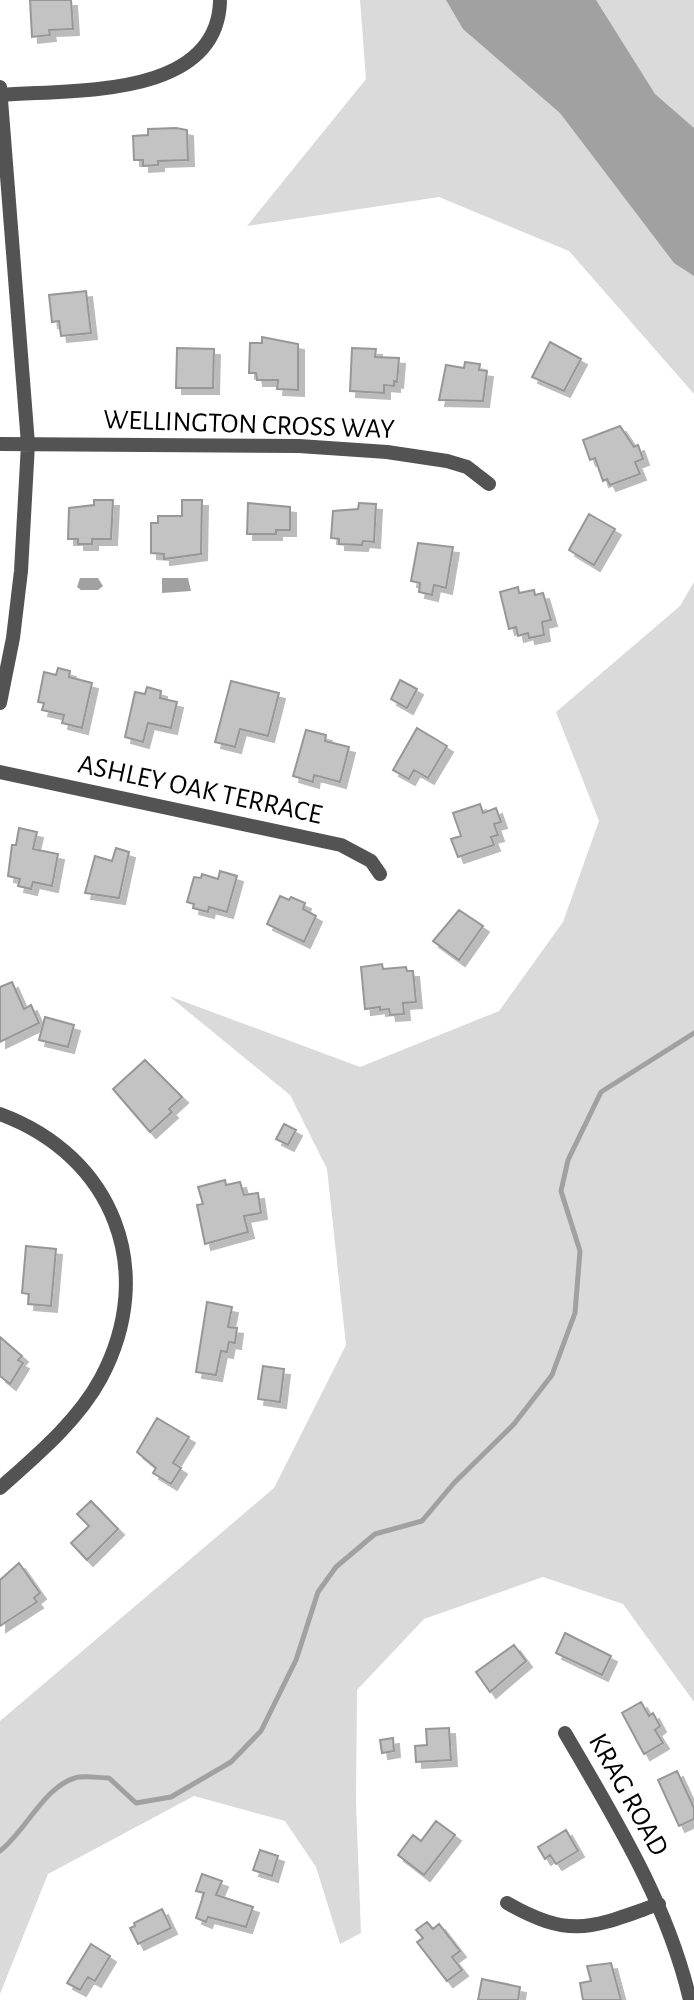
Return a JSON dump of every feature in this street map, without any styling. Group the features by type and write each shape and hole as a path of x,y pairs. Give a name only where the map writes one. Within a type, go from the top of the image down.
{"street":[{"path":"1,94 155,79 187,62 204,48 219,17 220,2"},
{"path":"0,87 28,444 21,571 13,638 0,702"},
{"name":"WELLINGTON CROSS WAY","path":"0,444 299,446 387,452 447,461 467,467 489,484"},
{"name":"ASHLEY OAK TERRACE","path":"0,772 341,845 371,861 380,874"},
{"path":"0,1114 38,1131 79,1165 113,1214 123,1244 126,1272 121,1328 100,1380 70,1420 0,1488"},
{"name":"KRAG ROAD","path":"565,1733 639,1861 659,1904 690,2000"},
{"path":"508,1903 537,1920 569,1928 607,1923 659,1904"}],"shaded area":[{"path":"360,0 694,0 694,394 569,251 439,197 247,226 366,79"},
{"path":"446,0 596,0 655,94 694,128 694,276 674,263 560,113 463,29"},
{"path":"80,578 98,578 103,586 98,590 81,590 77,587"},
{"path":"162,578 188,578 191,591 162,593"},
{"path":"694,582 694,1702 623,1604 543,1577 424,1619 357,1690 356,1803 361,1933 340,1944 316,1867 285,1821 194,1796 48,1874 0,1994 0,1721 274,1488 346,1345 327,1169 290,1095 169,996 360,1067 499,1011 563,922 599,821 556,712 680,606"}],"building":[{"path":"30,0 71,0 73,29 49,30 50,35 32,37"},
{"path":"148,129 187,130 188,160 158,161 158,165 143,166 143,160 134,160 133,136 148,135"},
{"path":"86,291 91,333 61,336 59,321 52,322 49,295"},
{"path":"262,337 298,344 298,390 277,389 278,380 257,380 256,373 249,373 250,343 262,343"},
{"path":"550,342 581,359 564,391 532,377"},
{"path":"177,348 214,349 213,388 176,388"},
{"path":"352,348 376,349 375,357 399,358 397,382 394,381 394,386 384,385 384,393 350,391"},
{"path":"465,362 480,364 479,370 487,371 483,401 439,400 446,365 464,368"},
{"path":"620,426 634,447 638,445 643,459 635,462 640,474 610,485 607,479 603,481 595,458 590,460 583,440"},
{"path":"94,500 113,500 111,539 92,539 92,544 78,544 78,539 68,539 69,508 94,505"},
{"path":"182,500 202,500 201,554 164,559 164,554 151,553 151,523 158,523 158,516 182,516"},
{"path":"248,503 290,507 290,530 276,530 276,534 247,534"},
{"path":"359,503 376,504 374,542 363,541 362,545 339,544 339,539 331,538 333,511 358,509"},
{"path":"589,514 615,529 594,565 569,550"},
{"path":"418,543 453,547 446,588 434,585 432,595 419,592 420,583 411,581"},
{"path":"518,587 519,593 534,590 535,595 543,593 551,620 542,622 544,635 529,638 528,633 518,636 516,627 509,629 500,592"},
{"path":"58,668 70,671 69,677 92,683 82,728 62,723 64,715 42,710 44,703 38,702 44,672 56,675"},
{"path":"400,680 417,689 407,708 391,699"},
{"path":"231,681 279,693 268,736 240,729 235,747 215,742"},
{"path":"147,687 161,691 160,698 177,702 171,728 148,723 143,742 125,737 135,692 145,694"},
{"path":"417,728 447,746 428,778 414,770 409,779 393,770"},
{"path":"306,730 326,735 325,741 349,747 340,782 314,775 313,782 293,776"},
{"path":"480,804 483,813 496,808 501,822 494,824 498,835 491,837 494,845 458,857 451,839 461,836 453,813"},
{"path":"19,828 37,832 33,849 58,854 52,886 33,882 31,889 18,886 20,879 8,876 12,845 16,845"},
{"path":"116,848 129,852 119,898 85,893 95,856 112,861"},
{"path":"220,871 237,876 227,912 209,907 208,912 193,908 194,904 187,902 194,877 201,878 202,874 218,879"},
{"path":"280,896 305,903 303,909 316,916 304,942 267,924"},
{"path":"459,910 483,926 459,960 433,941"},
{"path":"382,964 383,969 406,967 407,971 413,971 416,1002 403,1003 404,1014 390,1015 389,1009 380,1010 380,1007 365,1009 361,967"},
{"path":"12,982 24,1009 31,1005 39,1023 0,1042 0,987"},
{"path":"45,1017 74,1025 68,1047 39,1040"},
{"path":"145,1060 182,1097 169,1109 172,1112 150,1132 113,1089"},
{"path":"284,1124 296,1130 288,1145 276,1139"},
{"path":"225,1180 226,1185 240,1182 244,1195 258,1193 261,1213 244,1216 248,1232 205,1244 197,1205 203,1204 198,1187"},
{"path":"26,1246 56,1249 51,1306 28,1304 29,1294 22,1293"},
{"path":"207,1302 232,1307 228,1327 237,1328 235,1343 229,1342 227,1352 221,1351 216,1375 196,1372"},
{"path":"0,1337 22,1356 18,1360 23,1363 10,1384 0,1376"},
{"path":"263,1366 284,1369 280,1402 258,1399"},
{"path":"157,1418 189,1437 173,1463 181,1468 171,1484 153,1473 156,1468 137,1452"},
{"path":"91,1501 118,1529 87,1560 71,1543 89,1526 77,1514"},
{"path":"19,1563 40,1593 34,1598 37,1602 0,1626 0,1580"},
{"path":"565,1633 611,1656 602,1675 556,1653"},
{"path":"514,1645 526,1661 490,1692 476,1672"},
{"path":"641,1702 649,1716 653,1713 660,1726 655,1730 663,1743 644,1754 622,1713"},
{"path":"449,1728 451,1760 416,1762 415,1746 427,1745 426,1729"},
{"path":"393,1738 394,1751 382,1753 380,1740"},
{"path":"677,1771 694,1808 694,1819 679,1826 658,1780"},
{"path":"436,1821 455,1835 424,1875 398,1855 413,1835 421,1841"},
{"path":"566,1830 578,1851 556,1864 550,1855 545,1859 538,1847"},
{"path":"260,1850 278,1856 272,1876 253,1870"},
{"path":"202,1874 222,1881 216,1895 253,1907 246,1927 208,1917 206,1922 196,1918 204,1893 196,1891"},
{"path":"162,1909 171,1928 138,1944 130,1928 135,1926 134,1923"},
{"path":"427,1922 433,1929 439,1924 460,1951 452,1957 462,1970 447,1981 417,1942 423,1938 416,1930"},
{"path":"91,1944 110,1956 95,1981 88,1977 80,1990 67,1983"},
{"path":"611,1963 621,2000 583,2000 580,1983 591,1981 587,1966"},
{"path":"482,1979 520,1987 518,2000 478,2000"}],"waterway":[{"path":"0,1851 44,1800 64,1783 79,1777 109,1778 136,1803 171,1797 231,1762 261,1731 296,1660 318,1592 336,1567 375,1534 422,1521 454,1483 514,1424 552,1375 575,1313 580,1251 561,1191 568,1160 601,1092 694,1033"}]}
